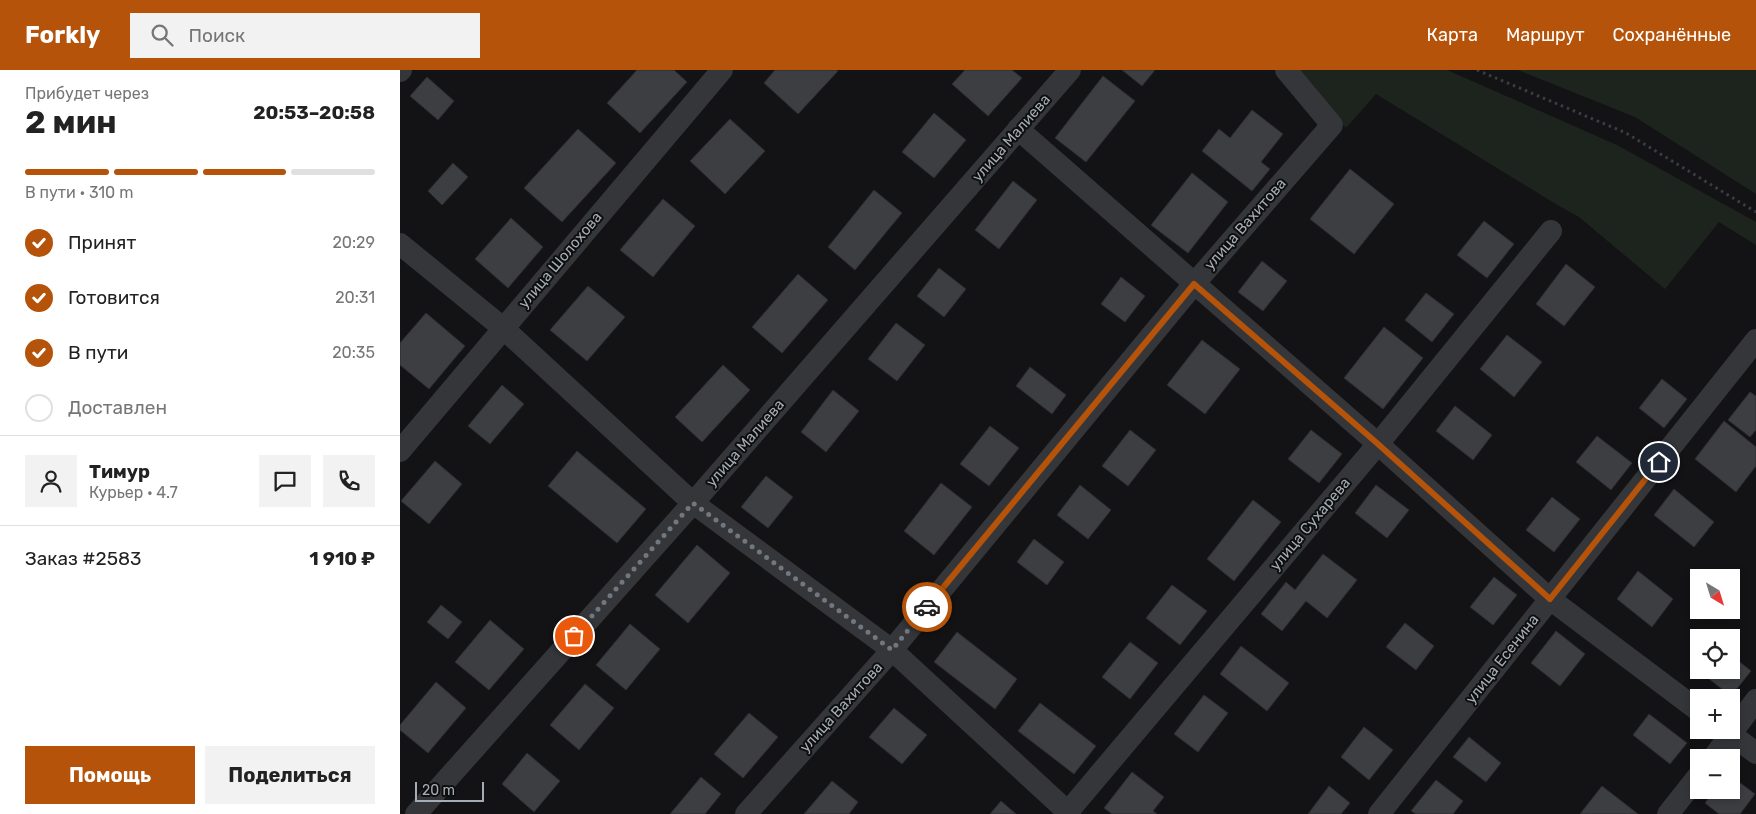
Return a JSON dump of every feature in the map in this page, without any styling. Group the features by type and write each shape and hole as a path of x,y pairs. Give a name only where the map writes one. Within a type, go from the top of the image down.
{"street":[{"name":"улица Шолохова","path":"400,451 722,70"},
{"name":"улица Малиева","path":"416,814 693,503 1070,70"},
{"name":"улица Вахитова","path":"746,814 892,650 1194,284 1332,125 1286,70"},
{"path":"1018,129 1378,444 1550,599 1690,704"},
{"name":"улица Сухарева","path":"1068,813 1378,444 1551,231"},
{"path":"400,244 503,328 693,503 892,650 1068,813"},
{"name":"улица Есенина","path":"1379,814 1756,340"},
{"path":"1740,718 1756,700"},
{"path":"1737,739 1756,753"},
{"path":"1668,814 1690,786"}],"path":[{"path":"1476,70 1626,133 1756,212"}],"shaded area":[{"path":"1295,70 1447,70 1617,145 1756,222 1756,245 1719,222 1665,289 1579,217 1376,94 1346,128"},
{"path":"1518,70 1756,70 1756,194 1635,117"}],"building":[{"path":"637,70 674,70 687,82 640,133 607,103"},
{"path":"775,70 838,71 798,114 764,83"},
{"path":"965,70 1012,70 1022,78 988,116 952,84"},
{"path":"1122,70 1155,70 1142,86"},
{"path":"1103,76 1135,101 1086,162 1055,138"},
{"path":"427,77 454,101 438,120 410,96"},
{"path":"1252,110 1283,134 1261,162 1270,169 1252,191 1202,151 1219,129 1230,138"},
{"path":"934,113 966,140 934,178 902,152"},
{"path":"730,119 765,151 725,194 690,161"},
{"path":"578,129 616,163 562,222 524,188"},
{"path":"453,163 468,177 442,205 428,191"},
{"path":"1350,169 1394,204 1354,254 1310,219"},
{"path":"1192,173 1228,202 1188,253 1151,225"},
{"path":"1013,181 1037,200 999,249 975,230"},
{"path":"874,190 902,213 855,270 828,247"},
{"path":"663,199 695,226 653,277 620,250"},
{"path":"511,218 543,247 508,288 475,259"},
{"path":"1484,221 1514,244 1487,278 1457,255"},
{"path":"1262,261 1287,281 1263,311 1238,292"},
{"path":"1566,264 1595,287 1564,326 1536,304"},
{"path":"939,268 966,289 944,317 917,296"},
{"path":"798,274 828,300 782,353 752,327"},
{"path":"1121,277 1145,296 1125,322 1101,304"},
{"path":"588,286 625,317 587,361 550,330"},
{"path":"1426,293 1454,314 1432,342 1405,320"},
{"path":"426,313 465,346 429,389 400,365 400,343"},
{"path":"896,323 925,345 897,381 868,359"},
{"path":"1384,327 1423,358 1383,409 1344,378"},
{"path":"1507,335 1542,362 1514,397 1480,369"},
{"path":"1202,340 1240,369 1205,414 1167,385"},
{"path":"723,365 750,390 702,442 675,417"},
{"path":"1030,367 1066,395 1052,414 1016,386"},
{"path":"1662,379 1687,399 1664,428 1639,408"},
{"path":"502,385 524,404 490,444 468,426"},
{"path":"833,390 859,411 826,452 801,432"},
{"path":"1750,392 1756,396 1756,430 1750,437 1728,420"},
{"path":"1455,406 1492,435 1473,460 1436,431"},
{"path":"1724,421 1756,447 1756,466 1736,492 1695,459"},
{"path":"990,426 1019,448 989,486 960,464"},
{"path":"1130,430 1156,450 1128,486 1102,466"},
{"path":"1311,430 1342,454 1319,483 1288,459"},
{"path":"1597,436 1632,463 1611,490 1576,462"},
{"path":"577,451 646,509 617,543 548,486"},
{"path":"435,461 462,484 429,524 401,501"},
{"path":"766,476 793,497 768,528 741,507"},
{"path":"941,483 972,507 934,555 904,531"},
{"path":"1080,485 1111,510 1088,539 1057,515"},
{"path":"1376,485 1409,510 1387,538 1355,513"},
{"path":"1674,489 1714,522 1694,547 1654,515"},
{"path":"1552,497 1580,519 1554,552 1526,530"},
{"path":"1253,500 1281,522 1234,581 1207,559"},
{"path":"1034,539 1064,562 1047,585 1017,562"},
{"path":"697,545 730,573 688,623 655,595"},
{"path":"1323,554 1357,580 1327,618 1306,601 1282,631 1261,614 1286,582 1295,590"},
{"path":"1638,571 1673,599 1652,627 1617,599"},
{"path":"1494,577 1517,595 1493,625 1470,607"},
{"path":"1172,585 1207,611 1180,645 1146,618"},
{"path":"441,605 462,622 448,639 427,622"},
{"path":"490,620 524,649 489,690 455,662"},
{"path":"1405,623 1434,646 1416,670 1386,647"},
{"path":"630,624 660,649 626,690 596,665"},
{"path":"1556,631 1585,654 1560,686 1531,663"},
{"path":"957,632 1017,679 995,709 934,662"},
{"path":"1130,642 1158,663 1130,699 1102,677"},
{"path":"1241,646 1289,683 1267,711 1220,674"},
{"path":"1740,662 1751,671 1737,689 1722,689 1709,679 1740,679"},
{"path":"436,682 466,708 428,753 400,730 400,725"},
{"path":"585,684 614,708 579,750 550,725"},
{"path":"1204,695 1228,713 1198,752 1174,734"},
{"path":"1040,703 1096,746 1074,774 1018,731"},
{"path":"894,708 927,735 902,764 869,737"},
{"path":"749,713 778,737 743,778 714,754"},
{"path":"1649,714 1687,743 1670,764 1633,735"},
{"path":"1364,727 1393,750 1369,780 1341,757"},
{"path":"1469,737 1501,763 1486,782 1453,757"},
{"path":"527,753 560,781 534,812 502,784"},
{"path":"1132,772 1164,797 1153,811 1157,814 1112,814 1104,808"},
{"path":"701,777 721,794 705,814 670,814"},
{"path":"1436,780 1463,801 1453,814 1416,814 1411,811"},
{"path":"832,781 858,802 849,814 804,814"},
{"path":"1740,783 1755,794 1740,814 1719,814 1705,803 1708,799 1740,799"},
{"path":"1329,786 1350,803 1341,814 1308,814"},
{"path":"1602,786 1638,814 1580,814"},
{"path":"1001,801 1016,814 990,814"}],"way so far":[{"path":"574,636 693,503 892,650 927,607"}],"route":[{"path":"927,607 1194,284 1378,444 1550,599 1659,462"}]}
